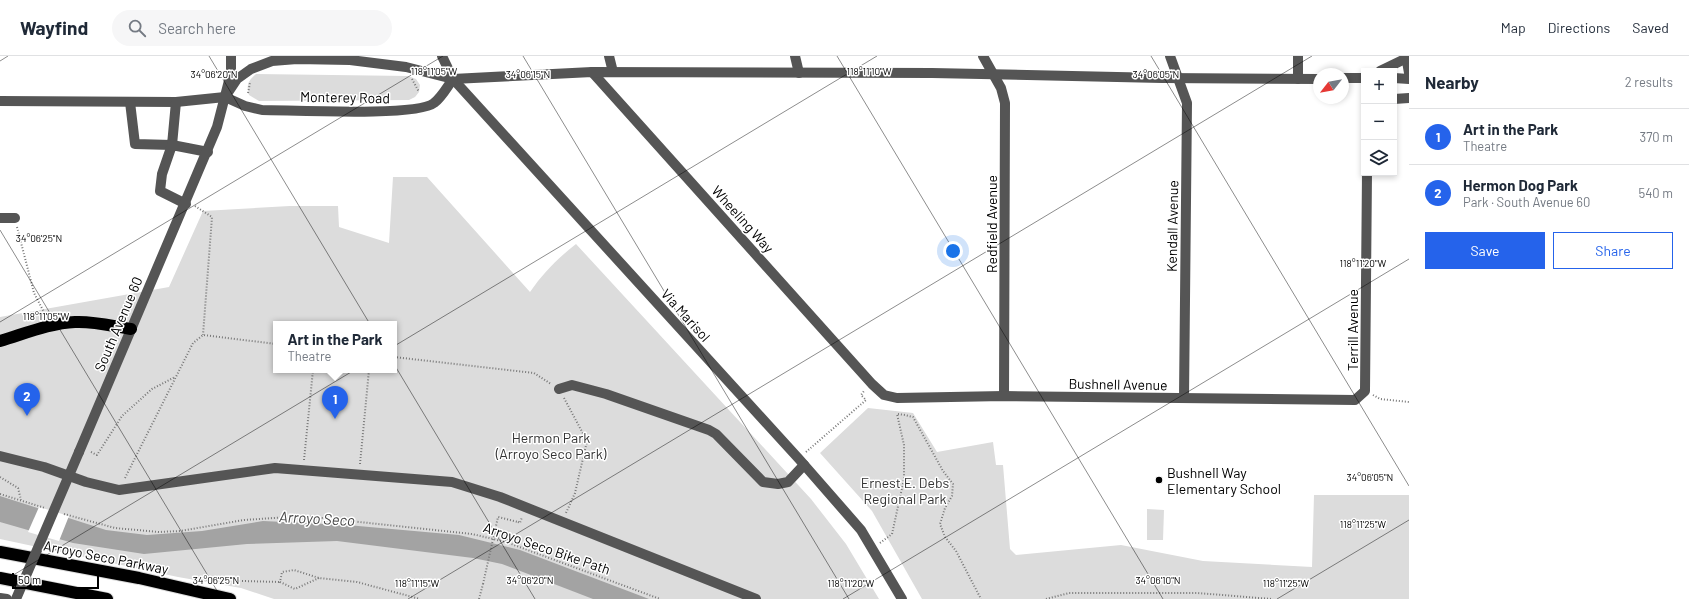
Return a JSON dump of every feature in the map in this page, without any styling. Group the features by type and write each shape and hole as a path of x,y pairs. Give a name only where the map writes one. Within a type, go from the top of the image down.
{"highway":[{"path":"0,341 51,326 75,322 97,322 131,329"},
{"name":"Arroyo Seco Parkway","path":"0,552 139,578 230,599"},
{"path":"0,578 107,599"}],"street":[{"name":"South Avenue 60","path":"16,599 208,152 217,127 231,73 231,56"},
{"name":"Via Marisol","path":"442,56 453,79 802,462 861,530 902,599"},
{"path":"608,56 613,72"},
{"path":"795,56 799,73"},
{"name":"Redfield Avenue","path":"983,56 1001,88 1005,103 1004,396"},
{"name":"Kendall Avenue","path":"1170,56 1187,103 1184,398"},
{"path":"1298,56 1298,79"},
{"path":"1386,68 1407,57 1409,73"},
{"path":"0,101 176,102 225,97 237,79 251,69 272,61 323,58 406,66 453,79 613,72 932,73 993,76 1313,79"},
{"name":"Wheeling Way","path":"592,72 872,384"},
{"path":"1349,78 1361,78"},
{"path":"1397,78 1409,78"},
{"name":"Monterey Road","path":"225,97 245,106 262,110 390,112 427,107 434,103 453,79"},
{"path":"1397,99 1409,98"},
{"path":"130,102 135,144 172,145 208,152"},
{"path":"176,102 172,145 162,174 160,191 186,202"},
{"name":"Terrill Avenue","path":"1365,391 1367,176"},
{"path":"0,218 15,218"},
{"name":"Bushnell Avenue","path":"872,384 884,395 897,398 1004,396 1355,400 1365,391"},
{"path":"559,389 572,385 606,394 709,430 716,434 763,482 778,484 788,482 802,462"},
{"path":"0,456 44,467 86,482 119,490 275,468 452,482 500,497 756,599"},
{"path":"0,598 7,599"}],"path":[{"path":"410,76 419,92"},
{"path":"248,93 251,78"},
{"path":"186,202 212,217 203,335"},
{"path":"15,218 34,293 51,326"},
{"path":"119,490 193,343 203,335 273,344"},
{"path":"397,358 534,373 559,389 587,441 576,493 562,522"},
{"path":"303,470 313,373"},
{"path":"359,474 369,373"},
{"path":"80,450 97,455 122,416 152,389 176,377"},
{"path":"802,462 866,400 861,395 872,384"},
{"path":"1365,391 1380,399 1409,402"},
{"path":"873,548 892,534 904,479 904,445 897,414 905,415 913,418 943,470 953,484 952,496 945,508 940,524 945,537 956,551 981,599"},
{"path":"0,477 18,488 21,500"},
{"path":"0,494 50,510"},
{"name":"Arroyo Seco Bike Path","path":"58,512 115,528 159,532 180,531 244,520 303,516 472,534 506,542 660,599"},
{"path":"479,599 498,517 518,522"},
{"path":"280,582 282,572 294,570 319,578 357,582 420,599"},
{"path":"202,580 280,582 295,589 319,578"},
{"path":"1046,599 1069,594 1197,593 1272,599"}],"green space":[{"path":"256,74 408,76 416,79 420,85 419,92 415,97 409,100 259,101 249,95 248,88 249,81"},
{"name":"Hermon Park (Arroyo Seco Park)","path":"393,177 427,177 530,292 551,266 576,244 811,499 846,544 879,599 274,599 241,588 178,577 0,539 0,317 169,287 203,211 290,206 338,206 339,227 389,243"},
{"name":"Ernest E. Debs Regional Park","path":"868,408 913,413 937,452 993,442 996,465 1003,465 1010,549 1016,555 1121,545 1203,561 1312,567 1314,495 1409,495 1409,599 922,599 872,511 820,453"},
{"path":"1147,509 1164,510 1163,540 1147,540"}],"shaded area":[{"name":"Arroyo Seco","path":"0,496 106,530 147,535 202,531 263,521 347,525 459,535 520,550 649,599 593,599 502,564 473,558 337,541 247,544 144,554 73,543 0,522"}],"pier":[{"path":"39,507 69,516 59,541 28,532"}],"place":[{"name":"Hermon Dog Park","path":"27,416"},
{"name":"Art in the Park","path":"335,419"},
{"name":"Bushnell Way Elementary School","path":"1159,480"}]}
